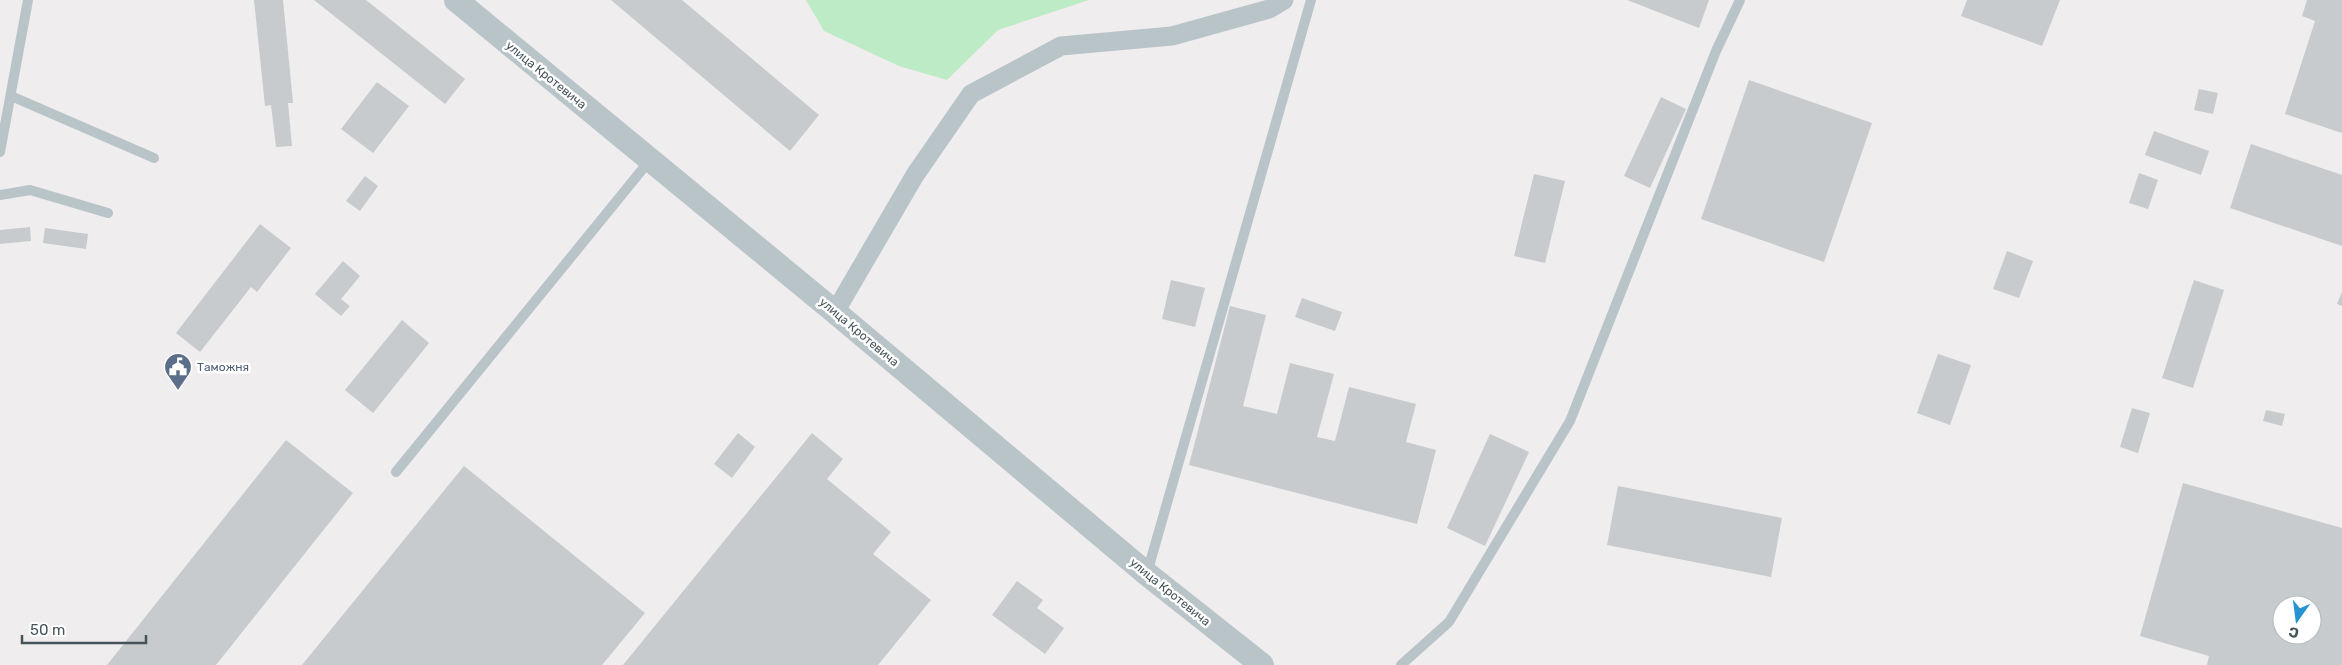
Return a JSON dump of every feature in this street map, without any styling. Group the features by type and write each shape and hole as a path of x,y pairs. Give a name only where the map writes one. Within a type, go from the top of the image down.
{"street":[{"name":"улица Кротевича","path":"456,0 834,312 1147,574 1262,665"},
{"path":"834,312 915,175 971,94 1060,46 1172,36 1269,9 1284,0"}],"lane":[{"path":"0,152 28,0"},
{"path":"1147,574 1311,0"},
{"path":"1401,665 1449,622 1570,421 1716,51 1740,0"},
{"path":"11,96 154,158"},
{"path":"396,472 650,160"},
{"path":"0,195 30,190 108,213"}],"green space":[{"path":"806,0 1089,0 998,30 947,80 899,66 824,31"}],"building":[{"path":"254,0 283,0 293,103 288,103 292,146 276,147 271,105 265,106"},
{"path":"314,0 366,0 465,79 445,104"},
{"path":"611,0 682,0 819,115 790,151"},
{"path":"1627,0 1709,0 1699,28"},
{"path":"1967,0 2060,0 2042,46 1961,16"},
{"path":"2307,0 2342,0 2342,133 2285,114 2315,21 2302,16"},
{"path":"1749,80 1872,123 1824,262 1701,219"},
{"path":"377,82 409,106 373,153 341,129"},
{"path":"2199,89 2218,93 2213,114 2194,110"},
{"path":"1661,97 1686,109 1650,188 1624,176"},
{"path":"2154,131 2209,151 2201,175 2145,155"},
{"path":"2251,144 2342,175 2342,246 2230,208"},
{"path":"2139,173 2158,180 2148,209 2129,203"},
{"path":"1534,174 1565,181 1545,263 1514,256"},
{"path":"365,176 378,186 360,211 346,201"},
{"path":"260,224 291,248 257,292 251,287 200,352 176,333"},
{"path":"30,227 31,241 0,244 0,230"},
{"path":"45,228 88,234 86,249 43,243"},
{"path":"2007,251 2033,261 2019,298 1993,289"},
{"path":"343,261 360,276 341,299 350,306 341,316 315,294"},
{"path":"1171,280 1205,288 1195,327 1162,319"},
{"path":"2194,280 2224,290 2193,388 2162,378"},
{"path":"2342,292 2342,306 2337,304"},
{"path":"1302,298 1342,312 1335,331 1295,317"},
{"path":"1230,306 1266,315 1243,406 1277,414 1290,363 1334,374 1317,437 1335,441 1349,387 1416,404 1406,442 1436,450 1417,524 1189,465"},
{"path":"402,320 429,343 373,413 345,390"},
{"path":"1938,354 1971,365 1950,425 1917,413"},
{"path":"2132,408 2150,413 2138,453 2120,447"},
{"path":"2266,410 2285,414 2282,426 2263,421"},
{"path":"738,433 755,447 732,478 714,464"},
{"path":"812,433 843,459 827,479 891,532 873,554 931,600 878,665 623,665"},
{"path":"1490,434 1529,452 1485,546 1447,528"},
{"path":"286,440 353,493 216,665 107,665"},
{"path":"464,466 645,613 602,665 302,665"},
{"path":"2183,483 2342,528 2342,665 2207,665 2209,656 2140,636"},
{"path":"1618,486 1782,518 1771,577 1607,545"},
{"path":"1017,581 1043,600 1037,608 1064,628 1045,654 992,615"}],"place":[{"name":"Таможня","path":"178,391"}]}
